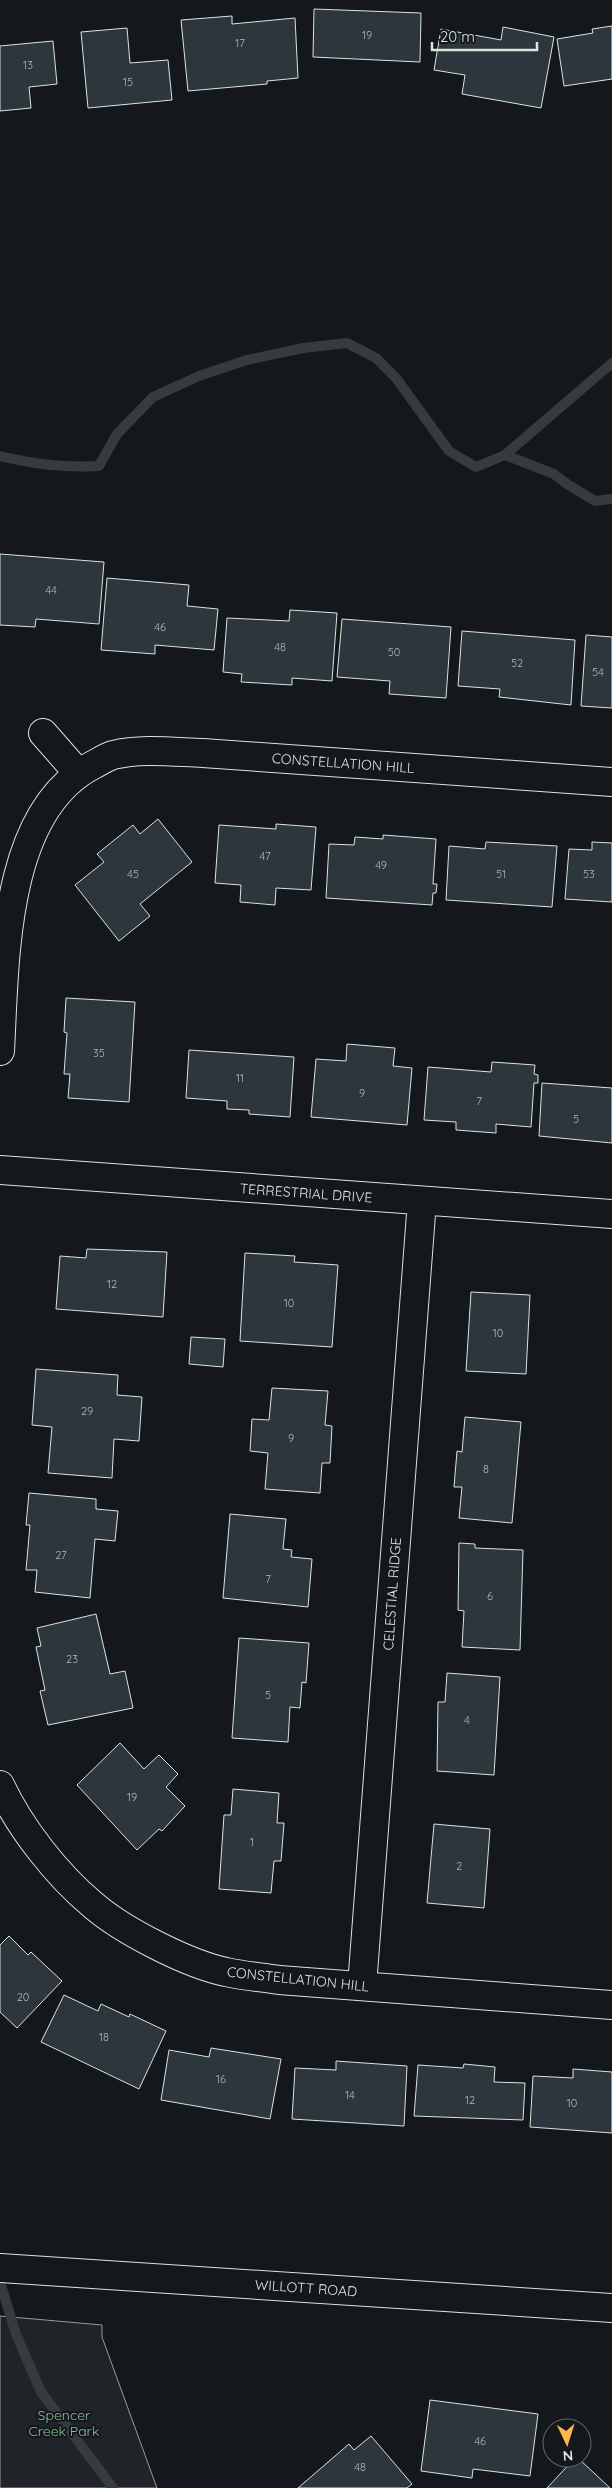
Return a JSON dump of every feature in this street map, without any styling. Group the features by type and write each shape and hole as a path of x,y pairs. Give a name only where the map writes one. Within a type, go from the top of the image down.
{"street":[{"path":"43,733 78,773"},
{"name":"CONSTELLATION HILL","path":"0,1051 4,990 18,874 31,836 50,800 78,773 112,755 147,751 204,753 612,782"},
{"name":"TERRESTRIAL DRIVE","path":"0,1170 422,1202 612,1214"},
{"name":"CELESTIAL RIDGE","path":"362,1986 422,1202"},
{"name":"CONSTELLATION HILL","path":"0,1785 30,1836 94,1906 135,1933 179,1956 225,1972 279,1980 612,2004"},
{"name":"WILLOTT ROAD","path":"0,2268 612,2308"}],"green space":[{"name":"Spencer Creek Park","path":"0,2316 102,2325 102,2337 157,2488 0,2488"}],"building":[{"path":"314,9 421,13 420,62 313,57"},
{"path":"232,16 232,24 295,18 298,78 267,81 267,84 188,91 181,20"},
{"path":"612,26 612,79 564,86 557,39 593,33 592,29"},
{"path":"503,27 554,37 541,108 462,94 465,75 434,70 441,29 501,40"},
{"path":"127,28 130,63 168,60 172,100 88,108 81,32"},
{"path":"53,41 57,84 29,87 31,108 0,111 0,46"},
{"path":"0,554 104,562 99,624 36,619 35,627 0,625"},
{"path":"107,578 189,585 187,606 218,609 214,650 155,645 155,654 101,650"},
{"path":"290,610 337,613 332,681 292,678 292,685 241,682 242,674 223,672 227,618 289,621"},
{"path":"342,619 451,627 446,698 389,694 390,681 337,677"},
{"path":"462,631 575,640 571,705 499,697 500,689 458,686"},
{"path":"586,635 612,637 612,708 581,706"},
{"path":"158,819 192,862 140,904 150,916 119,941 75,885 104,862 97,854 133,825 140,834"},
{"path":"276,824 316,827 311,890 276,888 275,905 240,902 241,885 215,883 219,825 276,829"},
{"path":"383,835 436,839 433,884 437,884 436,893 433,893 432,905 326,898 329,844 354,845 355,837 383,839"},
{"path":"486,842 557,846 552,907 446,900 449,846 485,849"},
{"path":"592,842 612,843 612,902 565,899 569,849 592,850"},
{"path":"66,998 135,1002 129,1102 68,1098 70,1074 64,1074 67,1033 64,1032"},
{"path":"347,1044 395,1048 393,1066 412,1068 407,1125 311,1117 316,1059 346,1061"},
{"path":"189,1050 294,1057 290,1117 249,1114 249,1110 227,1109 227,1101 186,1098"},
{"path":"492,1062 535,1065 534,1074 538,1075 538,1083 534,1083 531,1127 496,1124 496,1133 456,1130 456,1122 424,1120 428,1067 491,1072"},
{"path":"542,1083 612,1088 612,1143 539,1136"},
{"path":"87,1249 167,1252 163,1317 56,1309 60,1256 86,1258"},
{"path":"245,1253 295,1256 294,1262 338,1265 332,1347 240,1341"},
{"path":"471,1292 530,1295 526,1374 466,1371"},
{"path":"191,1337 225,1339 223,1367 189,1364"},
{"path":"36,1369 118,1375 117,1395 142,1397 139,1441 114,1439 112,1478 48,1473 52,1427 32,1425"},
{"path":"272,1388 328,1391 325,1425 332,1426 330,1463 322,1463 320,1493 265,1489 268,1453 250,1451 252,1419 269,1420"},
{"path":"465,1417 521,1422 512,1523 459,1518 462,1487 454,1487 457,1451 462,1452"},
{"path":"29,1493 96,1499 96,1509 118,1511 115,1541 95,1539 90,1598 35,1592 37,1570 26,1570 30,1525 26,1525"},
{"path":"230,1514 286,1519 283,1549 292,1550 291,1557 312,1559 308,1607 223,1598"},
{"path":"459,1543 475,1544 475,1548 523,1550 520,1650 462,1647 464,1611 458,1610"},
{"path":"96,1614 110,1674 125,1671 133,1708 48,1725 40,1691 45,1690 36,1647 41,1646 37,1628"},
{"path":"239,1638 309,1643 306,1683 302,1682 300,1708 290,1707 288,1742 232,1738"},
{"path":"447,1673 500,1677 494,1775 437,1771 438,1702 445,1702"},
{"path":"120,1743 144,1769 159,1755 178,1774 166,1787 185,1806 162,1831 159,1829 137,1850 77,1785"},
{"path":"233,1789 279,1793 277,1823 284,1823 281,1861 274,1861 271,1893 219,1889 224,1815 231,1815"},
{"path":"434,1824 490,1829 484,1908 427,1903"},
{"path":"9,1936 28,1955 31,1952 62,1981 17,2028 0,2012 0,1945"},
{"path":"64,1995 98,2011 101,2004 129,2017 130,2014 166,2031 139,2089 41,2042"},
{"path":"211,2048 281,2059 270,2119 161,2100 169,2050 209,2057"},
{"path":"336,2061 407,2066 404,2126 292,2119 295,2068 336,2070"},
{"path":"464,2064 495,2067 494,2082 525,2083 523,2120 414,2116 418,2065 463,2068"},
{"path":"573,2069 612,2072 612,2133 530,2127 533,2076 573,2078"},
{"path":"430,2400 538,2414 530,2476 473,2469 472,2478 421,2471"},
{"path":"371,2436 412,2484 407,2488 298,2488 349,2444 354,2450"},
{"path":"566,2468 589,2468 610,2488 547,2488"}],"waterway":[{"path":"0,456 49,465 99,466 117,434 153,397 199,376 247,360 303,348 347,343 376,358 396,378 449,451 476,467 505,455 612,363"},
{"path":"505,455 554,474 595,501 612,499"},
{"path":"0,2282 16,2334 41,2392 113,2488"}]}
